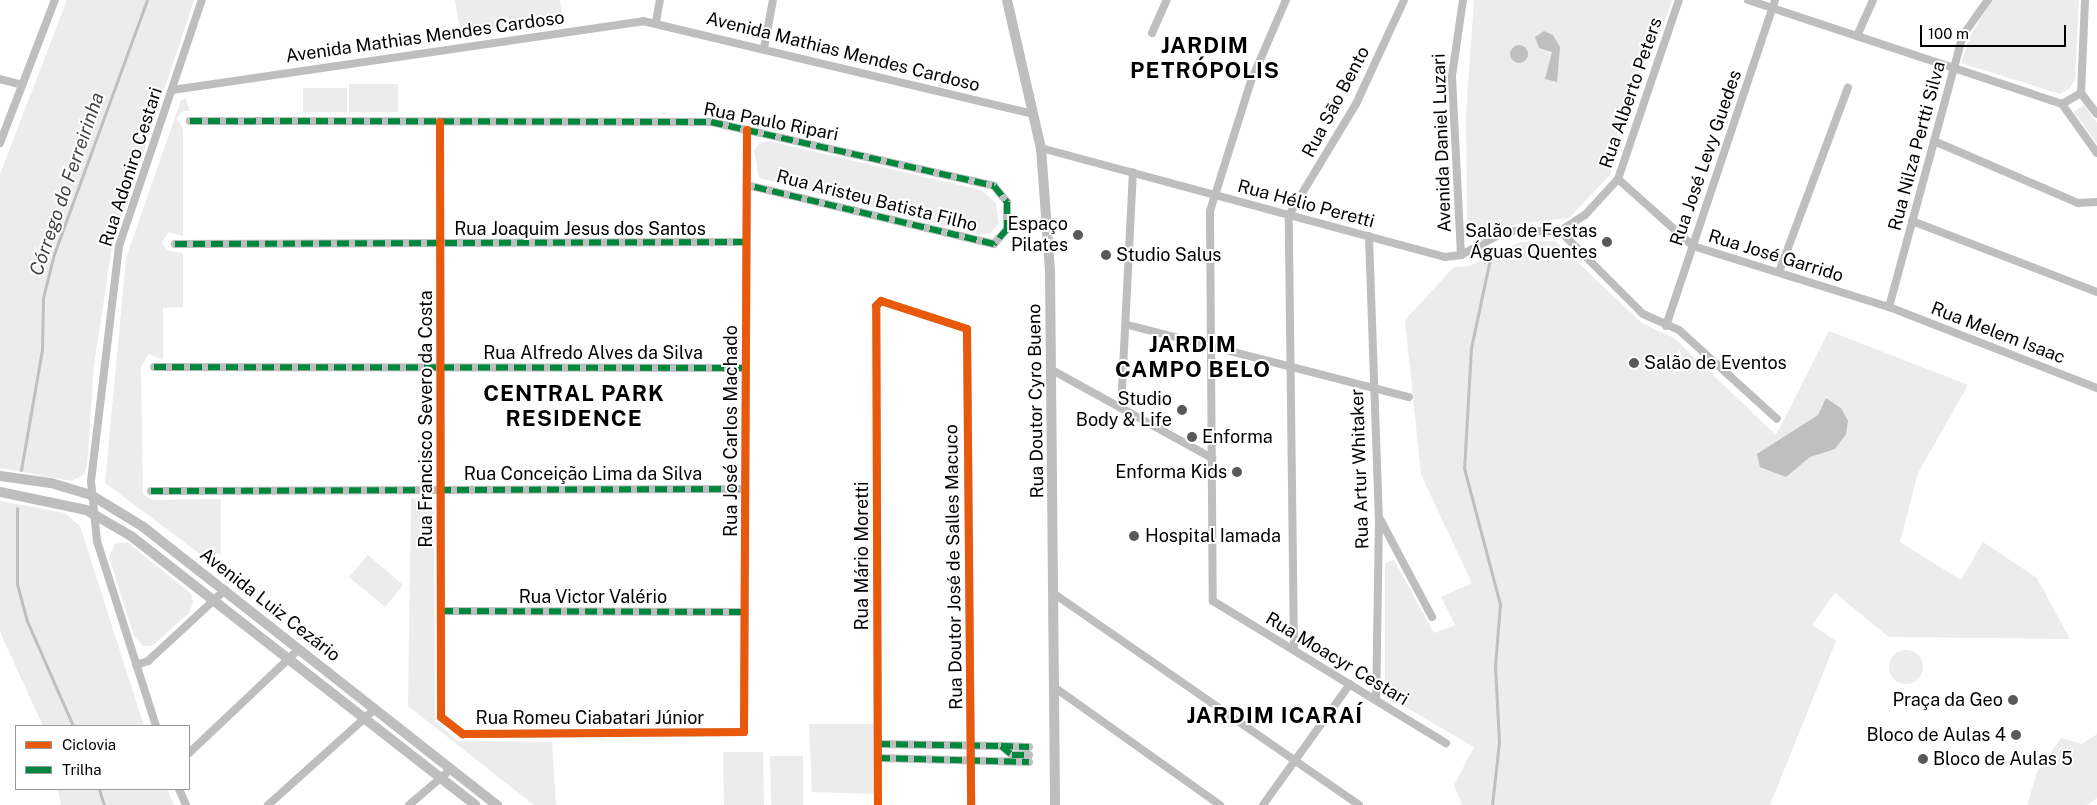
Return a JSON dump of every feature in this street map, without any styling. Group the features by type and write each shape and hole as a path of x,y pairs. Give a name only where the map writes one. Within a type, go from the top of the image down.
{"street":[{"path":"0,143 55,0"},
{"name":"Rua Adoniro Cestari","path":"156,725 98,541 91,496 119,246 202,0"},
{"path":"656,22 660,0"},
{"path":"764,48 773,0"},
{"path":"1152,33 1167,0"},
{"path":"1212,458 1210,347 1213,194 1251,81 1286,0"},
{"name":"Rua São Bento","path":"1289,215 1356,104 1404,0"},
{"name":"Avenida Daniel Luzari","path":"1460,255 1452,76 1463,0"},
{"name":"Rua Alberto Peters","path":"1560,231 1585,215 1618,179 1678,0"},
{"path":"1748,0 1954,66 2062,104 2097,153"},
{"name":"Rua José Levy Guedes","path":"1666,326 1775,0"},
{"path":"1857,36 1873,0"},
{"name":"Rua Nilza Pertti Silva","path":"1888,307 1963,35 1988,0"},
{"path":"2085,0 2081,93 2097,114"},
{"name":"Rua Doutor Cyro Bueno","path":"1005,1 1041,148 1052,370 1055,805"},
{"name":"Avenida Mathias Mendes Cardoso","path":"172,90 656,22 1033,114"},
{"path":"0,78 22,85"},
{"path":"1779,272 1848,87"},
{"path":"2062,104 2081,93"},
{"name":"Rua Paulo Ripari","path":"190,121 711,122 1001,190 1007,202 1007,229 1000,241"},
{"name":"Rua Francisco Severo da Costa","path":"440,122 441,717"},
{"name":"Rua José Carlos Machado","path":"744,732 747,130"},
{"path":"1934,140 2078,203 2097,202"},
{"name":"Rua Hélio Peretti","path":"1041,148 1446,257 1460,255 1506,231 1560,231"},
{"path":"1122,408 1128,325 1133,172"},
{"name":"Rua José Garrido","path":"1618,179 1693,246 1888,307"},
{"name":"Rua Aristeu Batista Filho","path":"747,185 994,244 1000,241"},
{"path":"1289,215 1294,650"},
{"path":"1912,221 2097,292"},
{"path":"1560,231 1643,314 1666,326 1679,330 1777,419"},
{"name":"Rua Artur Whitaker","path":"1369,236 1372,390 1379,518 1376,700"},
{"name":"Rua Joaquim Jesus dos Santos","path":"175,244 440,245 746,242"},
{"name":"Rua Doutor José de Salles Macuco","path":"876,306 881,301 967,329 971,805"},
{"name":"Rua Mário Moretti","path":"876,306 878,805"},
{"name":"Rua Melem Isaac","path":"1888,307 2097,388"},
{"path":"1128,325 1372,390 1409,397"},
{"name":"Rua Alfredo Alves da Silva","path":"154,367 746,368"},
{"path":"1052,370 1212,458"},
{"name":"Rua Moacyr Cestari","path":"1212,458 1213,601 1446,743"},
{"name":"Avenida Luiz Cezário","path":"0,476 51,484 91,496 142,526 497,805"},
{"name":"Rua Conceição Lima da Silva","path":"151,491 745,489"},
{"name":"Avenida Luiz Cezário","path":"0,492 54,500 94,514 131,536 328,692 475,805"},
{"path":"1379,518 1432,617"},
{"path":"136,664 148,661 225,590"},
{"path":"1054,593 1359,805"},
{"name":"Rua Victor Valério","path":"441,611 745,612"},
{"path":"190,752 299,650"},
{"path":"328,692 338,680"},
{"path":"1263,805 1296,762 1350,684"},
{"path":"1054,687 1220,805"},
{"path":"268,805 375,709"},
{"name":"Rua Romeu Ciabatari Júnior","path":"441,717 463,734 744,732"},
{"path":"878,744 1001,746 1012,755 1029,754 971,760 878,758"},
{"path":"914,759 915,745"},
{"path":"409,805 451,769"},
{"path":"179,790 186,805"}],"shaded area":[{"path":"67,0 194,0 112,247 94,366 87,466 84,475 71,481 0,468 0,174"},
{"path":"455,0 560,0 563,22 461,36"},
{"path":"1474,0 1672,0 1656,44 1647,47 1617,132 1621,143 1610,175 1569,218 1502,226 1474,236 1467,229 1466,113"},
{"path":"1992,0 2079,0 2075,80 2069,89 2060,94 1961,63 1970,36"},
{"path":"1544,31 1553,35 1560,47 1557,82 1545,79 1552,52 1539,48 1535,37"},
{"path":"1519,45 1525,48 1528,54 1525,60 1519,63 1513,60 1510,54 1513,48"},
{"path":"349,84 398,84 398,112 349,112"},
{"path":"303,88 347,88 347,112 303,112"},
{"path":"186,99 190,111 183,111 177,118 183,129 183,236 169,232 162,242 166,250 183,253 183,307 163,308 163,360 149,354 141,367 143,494 152,500 221,499 221,554 200,554 105,483 126,258 181,100"},
{"path":"2084,105 2097,123 2097,144 2074,112"},
{"path":"768,141 981,190 996,203 999,224 991,233 979,235 759,178 754,150 759,143"},
{"path":"1555,241 1642,323 1674,338 1776,435 1829,331 1968,385 1918,473 1900,542 1961,580 1983,542 2037,578 2070,639 1889,637 1835,593 1812,625 1836,641 1770,805 1462,805 1454,785 1474,747 1385,695 1385,563 1394,560 1434,633 1455,625 1441,597 1472,583 1421,475 1405,320 1454,267 1469,266 1520,242"},
{"path":"1826,398 1841,408 1848,421 1846,434 1835,449 1810,457 1786,477 1760,467 1757,454 1818,415"},
{"path":"411,498 428,501 434,511 435,721 458,741 552,742 556,805 534,805 408,706"},
{"path":"0,501 65,513 80,526 144,725 43,725 0,632"},
{"path":"127,542 191,594 193,602 189,613 152,646 144,646 134,636 109,557 115,544"},
{"path":"368,555 403,585 385,607 349,577"},
{"path":"1906,650 1913,651 1918,655 1922,660 1922,674 1918,679 1913,683 1906,684 1899,683 1894,679 1890,674 1889,667 1890,660 1894,655 1899,651"},
{"path":"809,724 874,724 874,794 812,792"},
{"path":"2097,734 2097,798 2087,805 2027,805 2037,772 2061,738 2082,744"},
{"path":"723,752 763,752 764,805 724,805"},
{"path":"770,756 803,756 803,805 771,805"},
{"path":"58,790 167,790 174,805 61,805"}],"waterway":[{"name":"Córrego do Ferreirinha","path":"21,470 42,350 43,298 54,254 147,0"},
{"path":"1491,254 1471,348 1464,468 1500,604 1495,666 1499,742 1492,805"},
{"name":"Córrego do Ferreirinha","path":"17,508 17,584 27,621 73,725"},
{"name":"Córrego do Ferreirinha","path":"99,790 104,805"}],"marked path":[{"path":"190,121 711,122 994,186 1007,202 1007,229 994,244 747,185"},
{"path":"175,244 746,242"},
{"path":"154,367 746,368"},
{"path":"151,491 745,489"},
{"path":"441,611 745,612"},
{"path":"878,744 1001,746 1012,755 1029,755"},
{"path":"1001,746 1029,747"},
{"path":"878,758 1029,762"}],"cycle path":[{"path":"440,122 441,717 463,734 744,732 747,130"},
{"path":"878,805 876,306 881,301 967,329 971,805"}],"place":[{"name":"Espaço Pilates","path":"1078,235"},
{"name":"Salão de Festas Águas Quentes","path":"1607,242"},
{"name":"Studio Salus","path":"1106,255"},
{"name":"Salão de Eventos","path":"1634,363"},
{"name":"Studio Body & Life","path":"1182,410"},
{"name":"Enforma","path":"1192,437"},
{"name":"Enforma Kids","path":"1237,472"},
{"name":"Hospital Iamada","path":"1134,536"},
{"name":"Praça da Geo","path":"2013,700"},
{"name":"Bloco de Aulas 4","path":"2016,735"},
{"name":"Bloco de Aulas 5","path":"1923,759"}],"district":[{"name":"JARDIM PETRÓPOLIS","path":"1205,58"},
{"name":"JARDIM CAMPO BELO","path":"1193,356"},
{"name":"CENTRAL PARK RESIDENCE","path":"574,406"},
{"name":"JARDIM ICARAÍ","path":"1275,716"}]}
